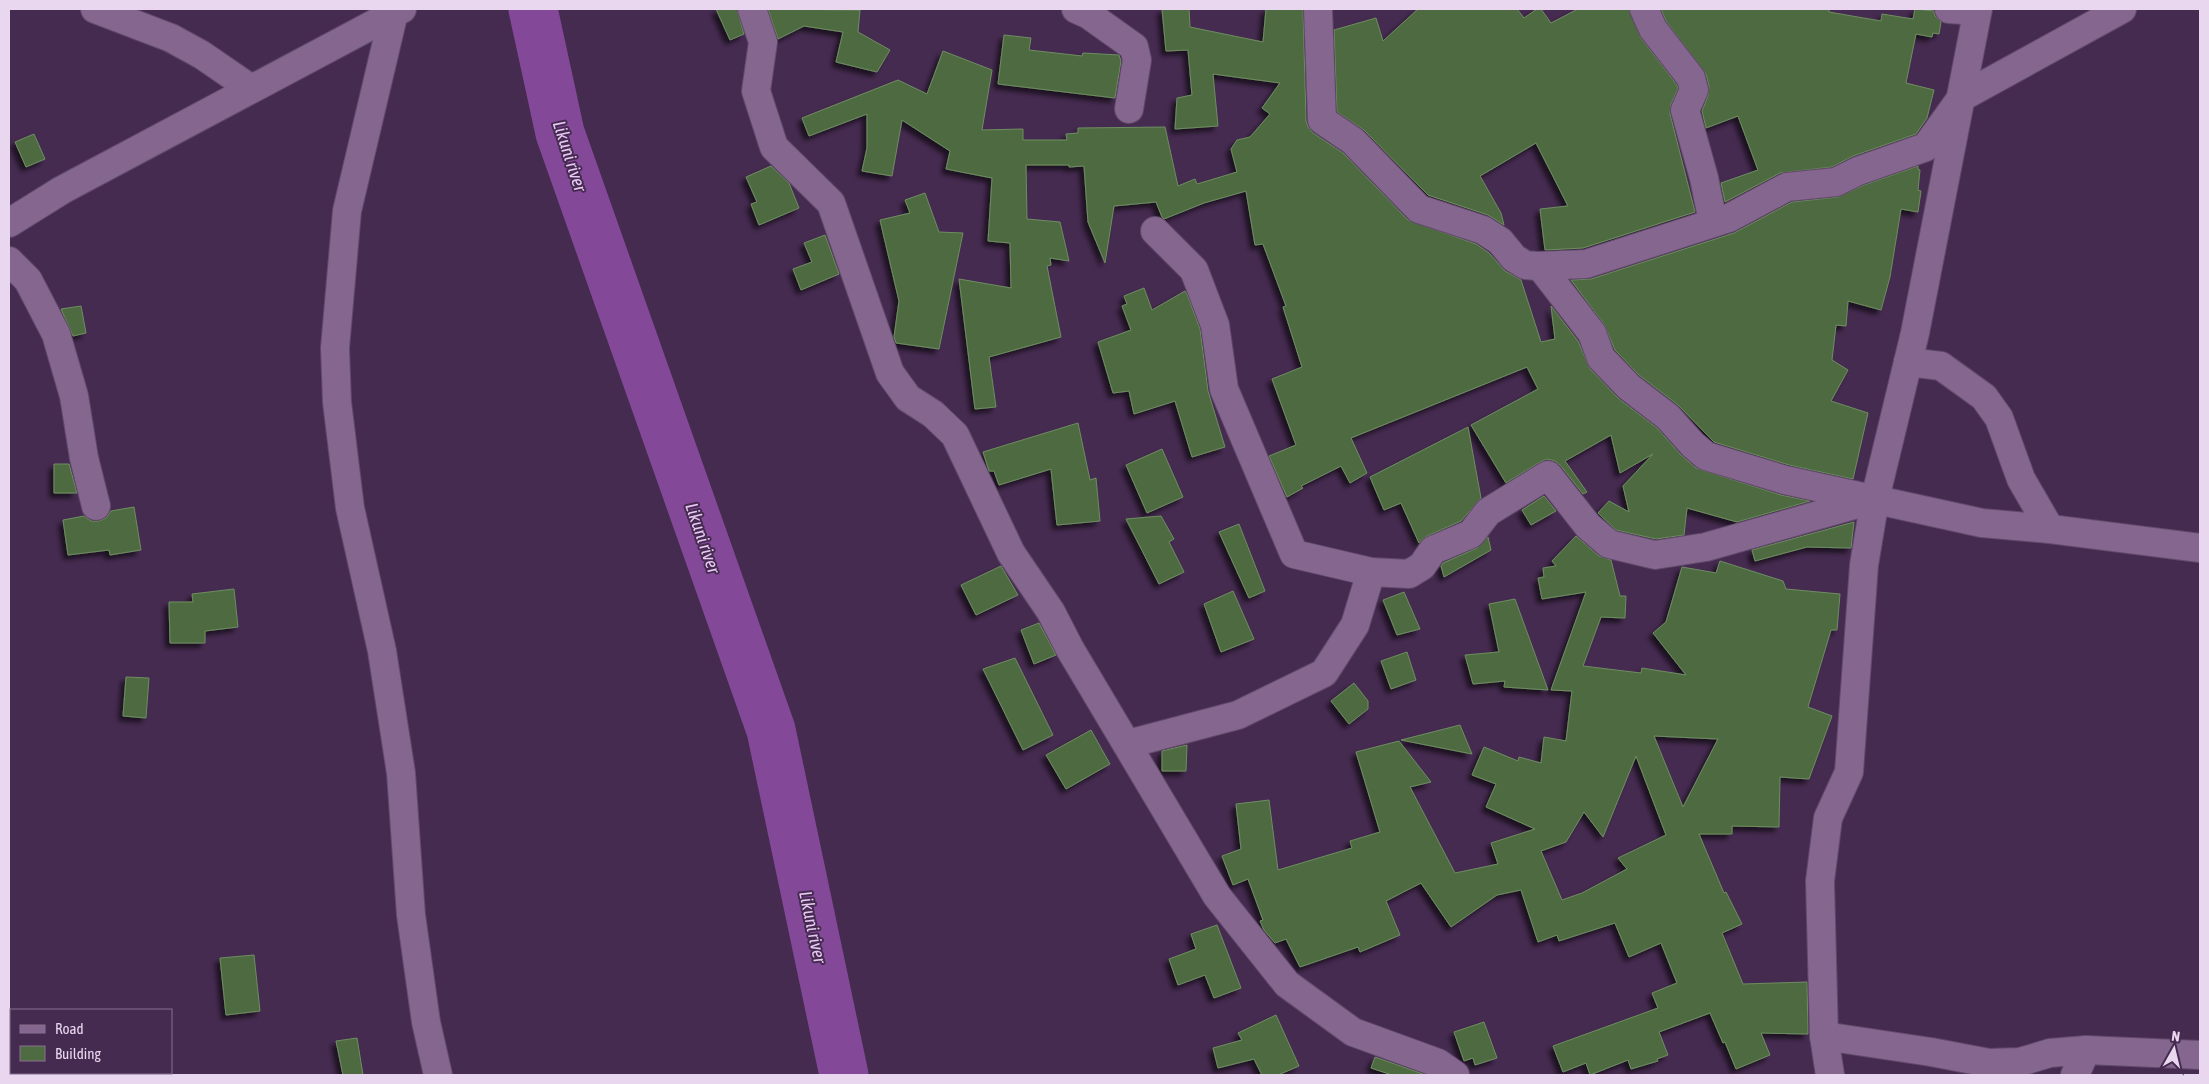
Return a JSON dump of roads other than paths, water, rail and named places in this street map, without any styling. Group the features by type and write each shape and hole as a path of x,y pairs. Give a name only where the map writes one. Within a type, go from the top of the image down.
{"street":[{"path":"95,9 171,38 202,54 250,88"},
{"path":"752,9 763,42 756,91 774,147 831,203 890,372 908,398 933,414 955,435 1010,553 1052,612 1070,649 1217,896 1286,984 1353,1032 1438,1063 1455,1075"},
{"path":"1076,9 1089,15 1134,47 1138,60 1129,109"},
{"path":"1318,9 1322,120 1353,141 1419,209 1483,230 1500,241 1514,258 1525,265 1540,266 1586,264 1729,218 1787,187 1836,182 1926,146 1962,98 2122,9"},
{"path":"1644,9 1653,29 1691,78 1694,90 1685,110 1704,178 1713,222"},
{"path":"1830,1075 1824,1036 1820,881 1828,818 1849,772 1864,565 1876,499 1908,362 1978,10 1949,9"},
{"path":"9,223 62,190 396,10"},
{"path":"396,10 347,211 335,348 337,402 350,508 387,679 401,773 411,915 426,1022 438,1075"},
{"path":"1156,231 1194,270 1216,325 1224,389 1294,554 1372,572 1408,574 1422,566 1433,550 1470,534 1488,512 1548,474 1588,526 1609,544 1655,555 1706,547 1876,499"},
{"path":"9,261 28,280 56,334 74,396 84,458 96,506"},
{"path":"1540,266 1592,333 1601,358 1629,387 1668,417 1693,445 1706,456 1785,480 1982,523 2050,529 2200,548"},
{"path":"1908,362 1941,366 1984,397 1999,418 2021,479 2050,529"},
{"path":"1128,744 1238,715 1324,673 1355,625 1372,572"},
{"path":"1824,1036 1989,1063 2020,1062 2050,1053 2086,1050 2191,1062"},
{"path":"2075,1075 2086,1050"}],"waterway":[{"name":"Likuni river","path":"533,9 560,133 771,730 844,1075"}]}
